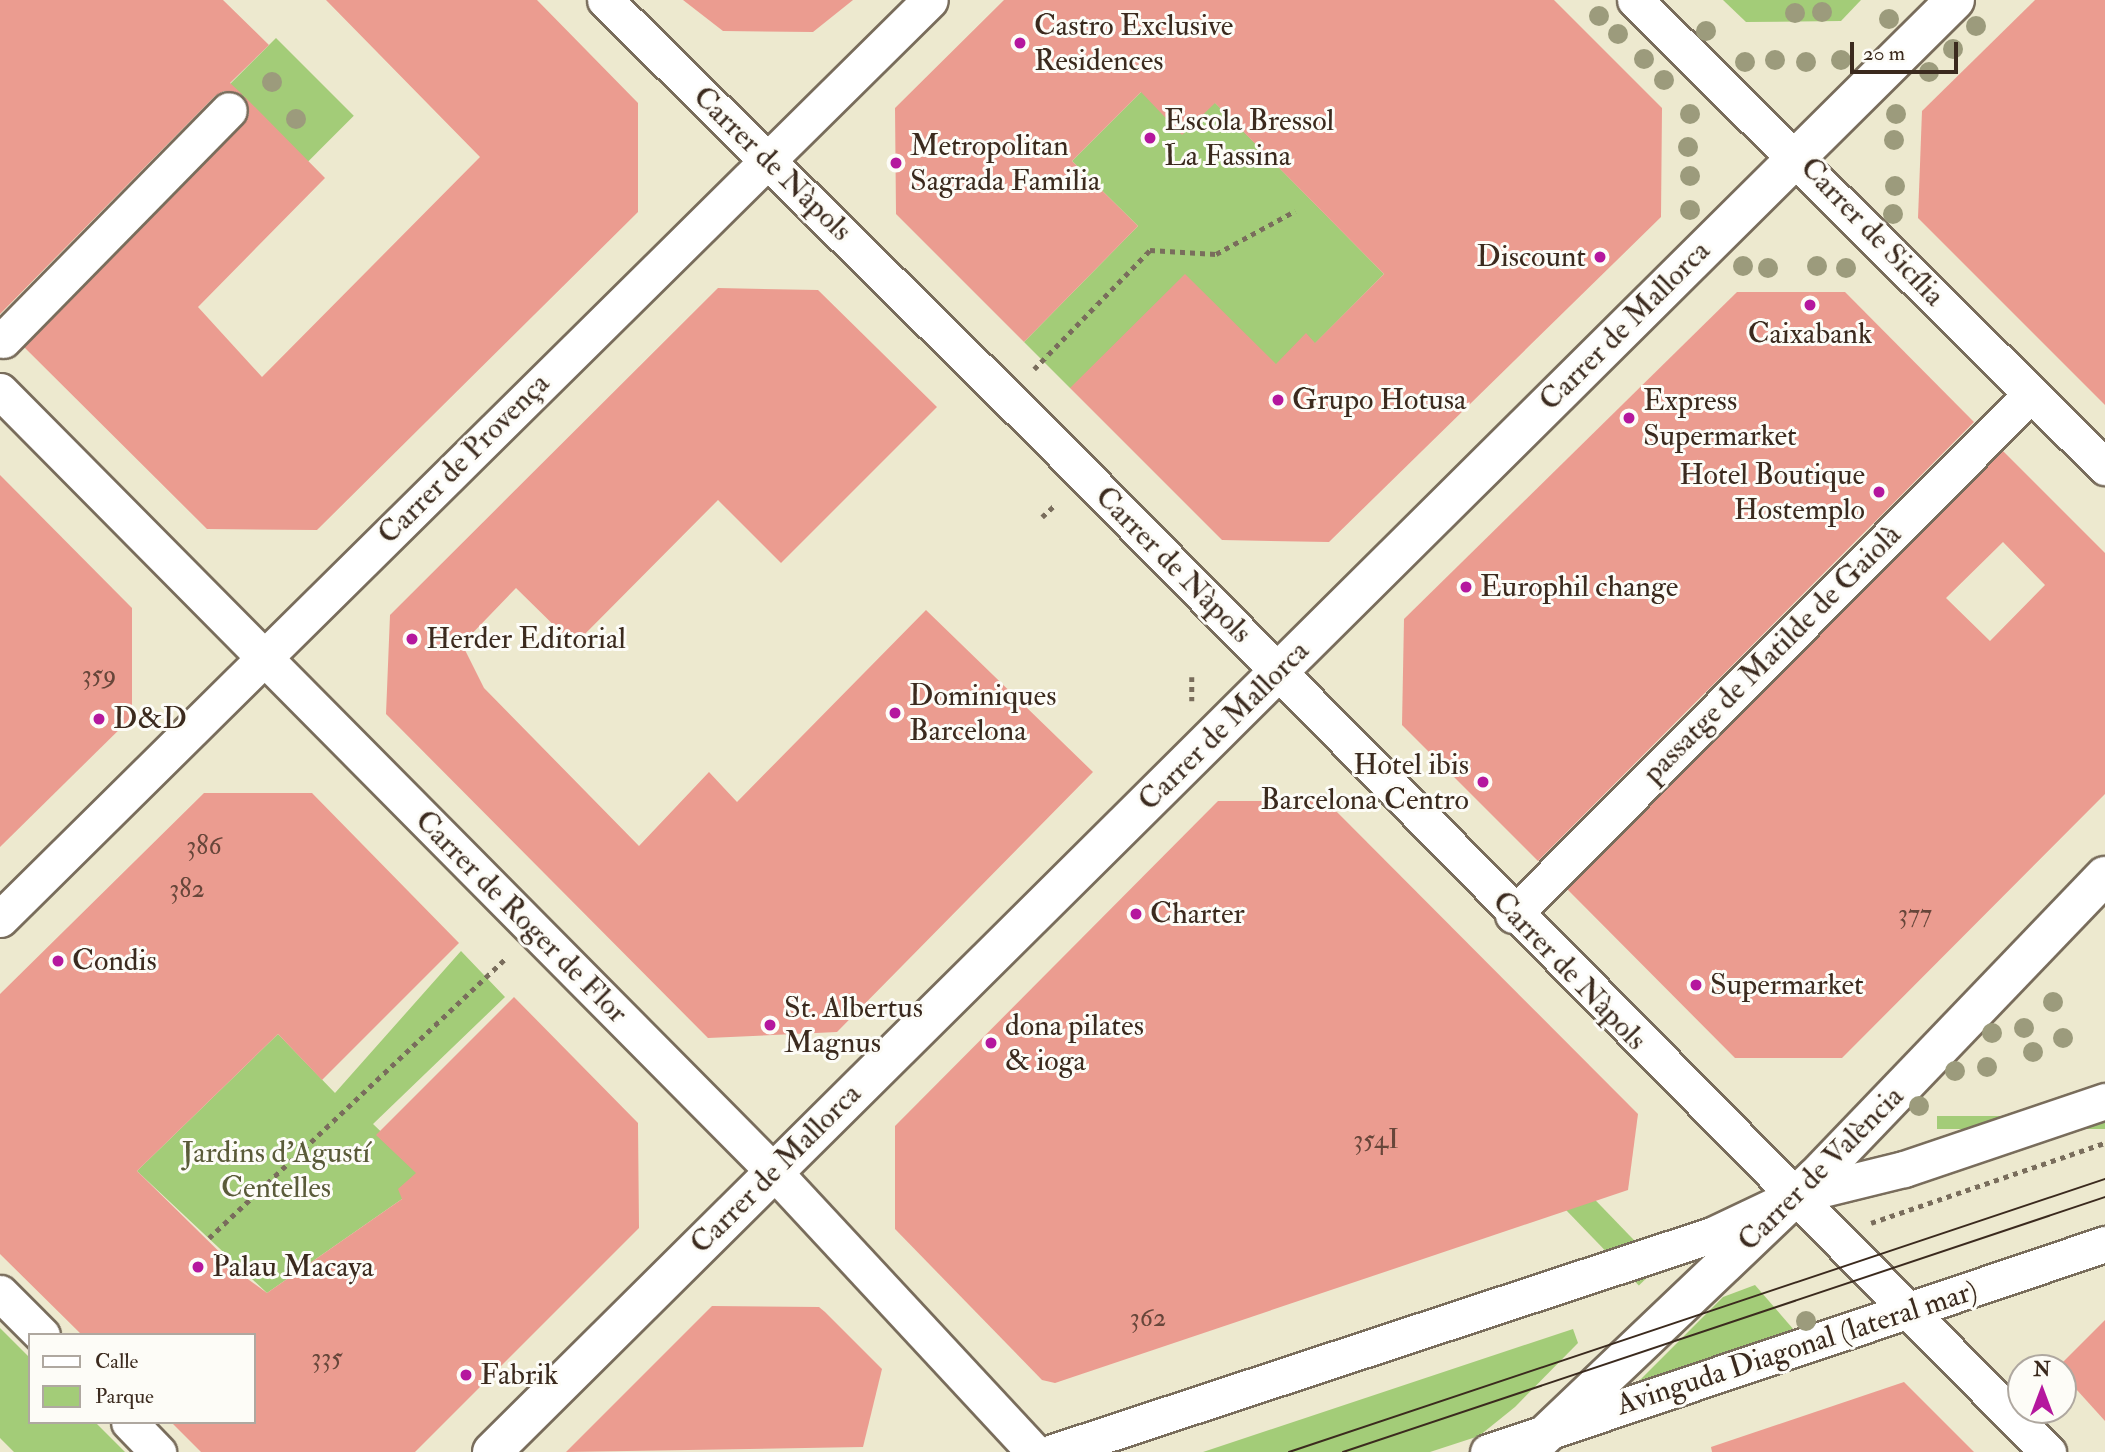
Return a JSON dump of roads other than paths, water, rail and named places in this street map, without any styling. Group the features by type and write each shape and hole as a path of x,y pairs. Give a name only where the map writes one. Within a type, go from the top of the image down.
{"main road":[{"name":"Carrer de Mallorca","path":"492,1452 1955,0"},
{"name":"Carrer de València","path":"1538,1441 1794,1196 2105,876"}],"street":[{"name":"Carrer de Nàpols","path":"605,0 1277,671 1514,915 1794,1196 1912,1310"},
{"name":"Carrer de Provença","path":"0,919 930,0"},
{"name":"Carrer de Sicília","path":"1635,0 1796,155 2105,467"},
{"path":"3,340 229,110"},
{"name":"Carrer de Roger de Flor","path":"0,391 775,1173 1034,1452"},
{"name":"passatge de Matilde de Gaiolà","path":"1514,915 2031,394"},
{"path":"1053,1452 1712,1235 1794,1196 1903,1169 2105,1101"},
{"name":"Avinguda Diagonal (lateral mar)","path":"1488,1452 1538,1441 2105,1244"},
{"path":"0,1293 40,1333"},
{"path":"1912,1310 2048,1452"},
{"path":"131,1424 158,1452"}],"tram line":[{"path":"1289,1452 2105,1179"},
{"path":"1343,1452 2105,1197"}],"place":[{"name":"Castro Exclusive Residences","path":"1020,43"},
{"name":"Escola Bressol La Fassina","path":"1150,138"},
{"name":"Metropolitan Sagrada Familia","path":"896,163"},
{"name":"Discount","path":"1600,257"},
{"name":"Caixabank","path":"1810,305"},
{"name":"Grupo Hotusa","path":"1278,400"},
{"name":"Express Supermarket","path":"1629,418"},
{"name":"Hotel Boutique Hostemplo","path":"1879,492"},
{"name":"Europhil change","path":"1466,587"},
{"name":"Herder Editorial","path":"412,639"},
{"name":"Dominiques Barcelona","path":"895,713"},
{"name":"D&D","path":"99,719"},
{"name":"Hotel ibis Barcelona Centro","path":"1483,782"},
{"name":"Charter","path":"1136,914"},
{"name":"Condis","path":"58,961"},
{"name":"Supermarket","path":"1696,985"},
{"name":"St. Albertus Magnus","path":"770,1025"},
{"name":"dona pilates & ioga","path":"991,1043"},
{"name":"Palau Macaya","path":"198,1267"},
{"name":"Fabrik","path":"466,1375"}],"park label":[{"name":"Jardins d'Agustí Centelles","path":"276,1170"}]}
